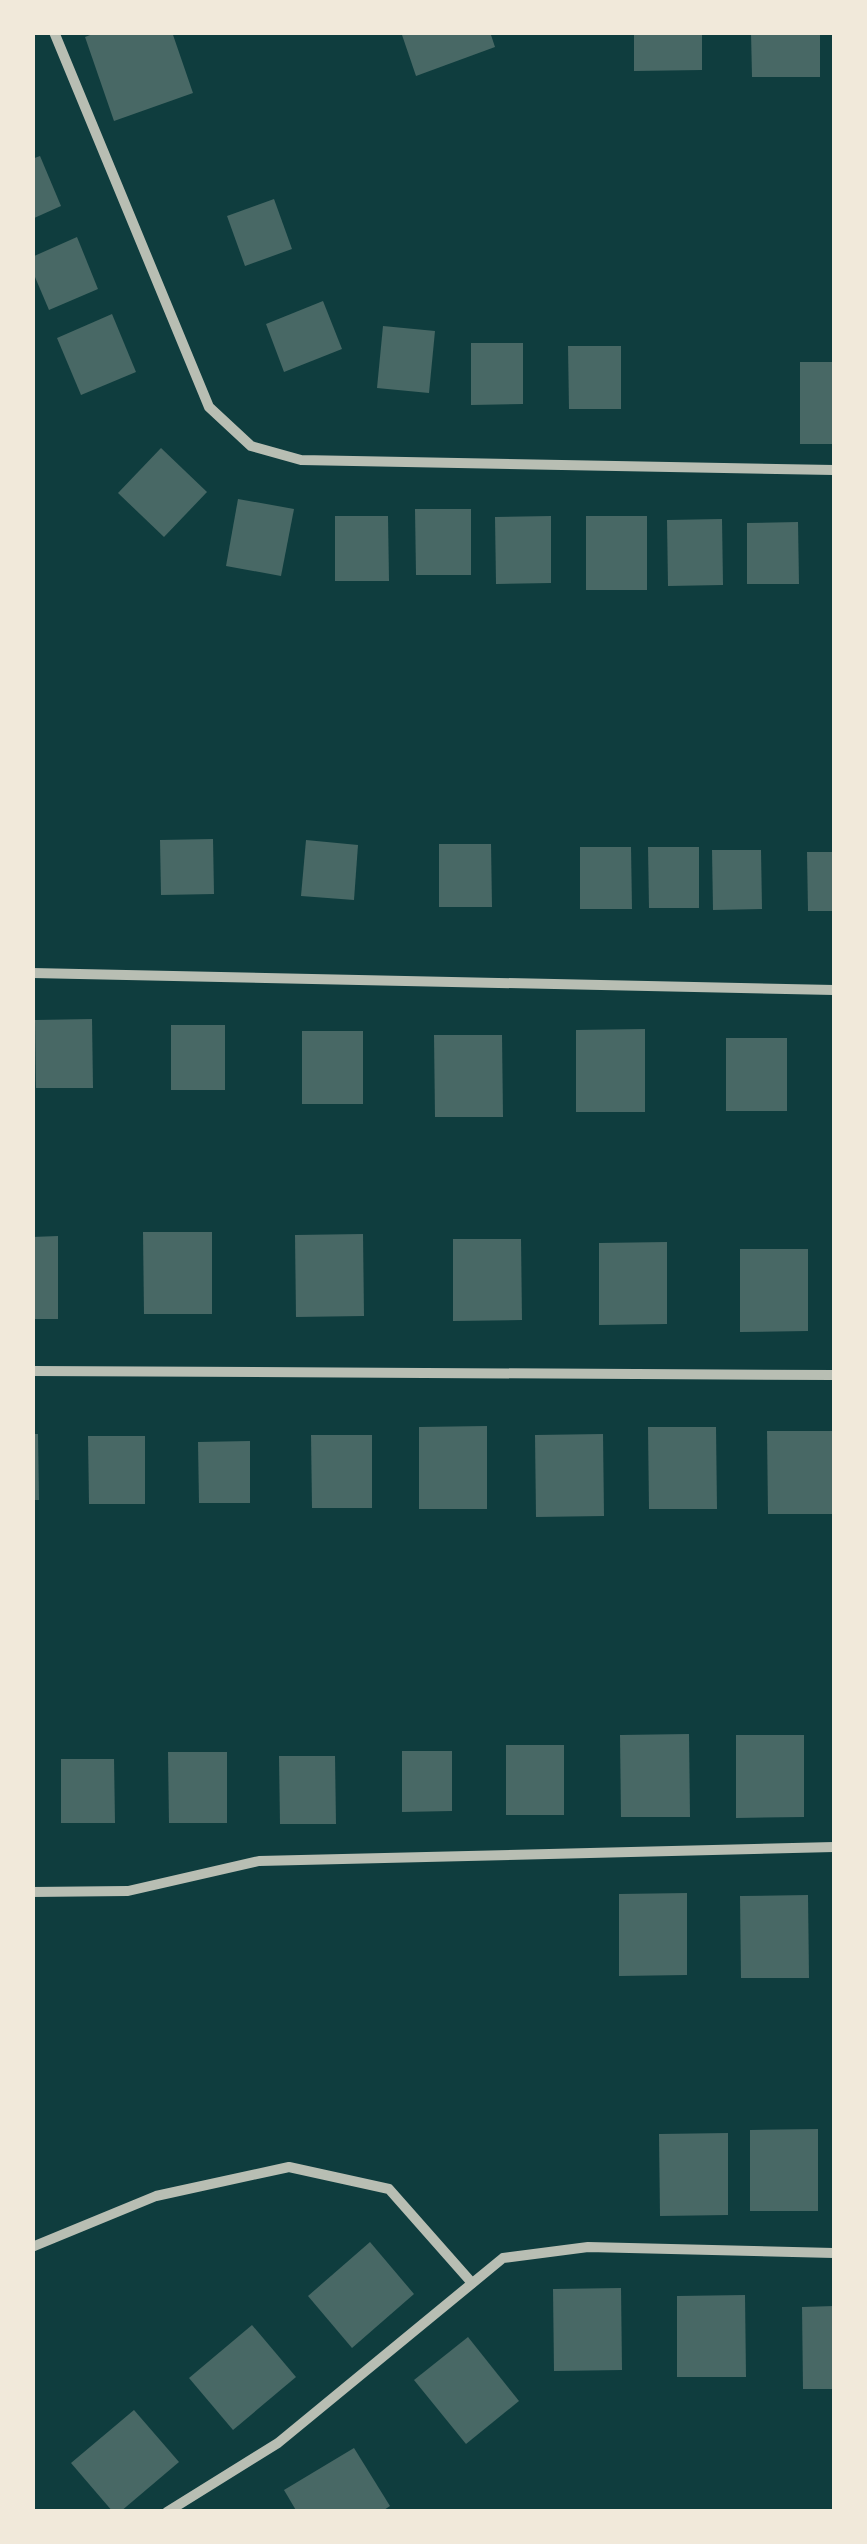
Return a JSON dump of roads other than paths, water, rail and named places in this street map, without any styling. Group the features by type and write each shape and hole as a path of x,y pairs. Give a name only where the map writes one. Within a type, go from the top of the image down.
{"street":[{"path":"54,32 209,407 251,446 301,460 834,470"},
{"path":"32,972 834,990"},
{"path":"32,1371 834,1375"},
{"path":"32,1892 128,1891 260,1862 834,1848"},
{"path":"32,2247 156,2196 290,2166 388,2189 472,2283"},
{"path":"168,2512 278,2442 503,2258 588,2247 834,2253"}]}
